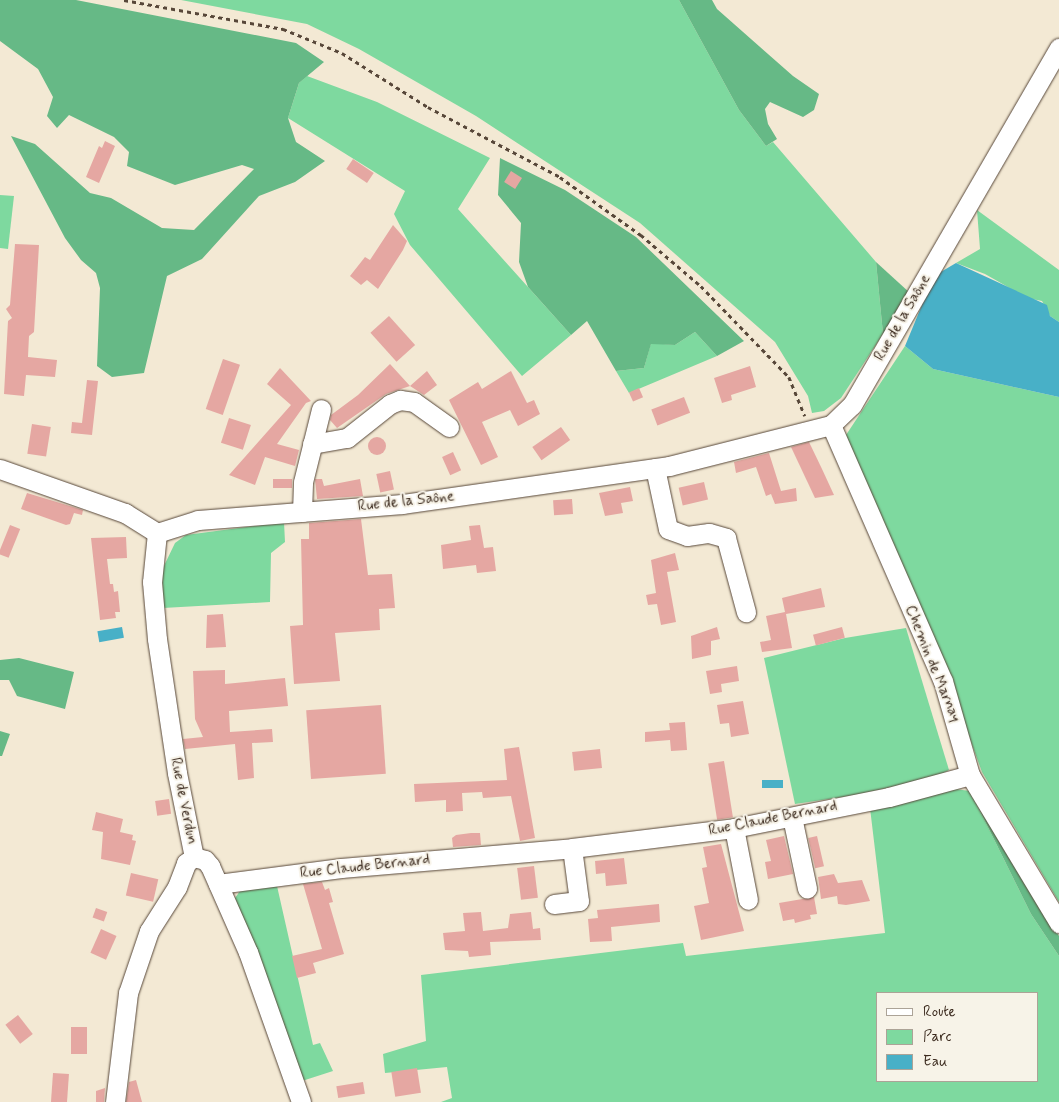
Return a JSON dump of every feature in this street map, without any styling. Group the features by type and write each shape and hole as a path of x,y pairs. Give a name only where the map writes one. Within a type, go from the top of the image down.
{"street":[{"name":"Rue de la Saône","path":"157,533 198,520 468,496 655,468 737,452 831,426 852,405 1059,48"},
{"path":"312,444 347,438 390,404 400,400 414,402 449,427"},
{"path":"302,512 303,482 320,410"},
{"name":"Chemin de Marnay","path":"831,426 942,681 970,775 1059,923"},
{"path":"655,468 668,529 687,536 710,532 726,538 746,612"},
{"path":"0,469 125,513 157,533"},
{"name":"Rue de Verdun","path":"157,533 152,582 157,639 177,773 194,857 205,860 218,884 272,1015 301,1102"},
{"name":"Rue Claude Bernard","path":"218,884 341,868 572,848 734,828 889,796 970,775"},
{"path":"792,817 807,888"},
{"path":"734,828 748,900"},
{"path":"554,904 578,901 572,848"},
{"path":"115,1102 128,993 148,931 177,887 186,863 194,857"}],"path":[{"path":"124,0 283,29 342,53 428,107 560,177 641,235 701,286 762,347 789,377 802,402 809,432"}],"green space":[{"path":"0,0 76,0 296,43 324,62 299,83 288,118 296,142 325,161 295,182 259,196 202,259 167,276 144,373 112,377 97,366 100,288 96,273 81,260 65,238 11,136 35,144 90,193 111,198 162,228 194,230 254,169 242,165 175,185 127,166 129,152 114,137 69,115 57,128 47,116 53,97 38,69 0,41"},
{"path":"181,0 679,0 739,110 766,146 773,142 876,262 883,334 841,398 824,411 812,413 808,396 775,342 640,223 476,116 359,49 307,24"},
{"path":"679,0 712,0 717,9 793,76 819,94 814,110 803,117 770,102 765,109 768,124 777,139 766,146 739,110"},
{"path":"307,76 377,102 490,158 458,209 571,335 522,376 410,245 394,214 405,191 288,118 299,83"},
{"path":"500,158 565,190 636,237 744,341 717,356 695,332 675,345 651,344 644,368 616,371 587,321 571,335 528,287 519,262 521,223 498,195"},
{"path":"0,195 14,196 8,249 0,248"},
{"path":"977,210 1059,270 1059,322 1050,316 1042,301 1027,298 985,274 956,263 980,249"},
{"path":"876,262 910,293 883,334"},
{"path":"695,332 717,356 629,393 616,371 644,368 651,343 675,345"},
{"path":"905,346 933,369 1059,397 1059,902 982,772 948,679 846,435"},
{"path":"284,522 285,542 271,553 270,602 163,608 162,570 175,543 186,535"},
{"path":"906,628 949,770 936,777 856,795 795,804 764,658 845,638"},
{"path":"19,658 74,672 65,709 17,696 9,680 0,680 0,660"},
{"path":"0,731 10,734 2,756 0,756"},
{"path":"955,789 970,791 1031,914 1059,956 1059,1102 441,1102 452,1098 447,1067 385,1073 383,1054 426,1041 421,975 683,943 686,956 885,933 870,808"},
{"path":"970,791 1059,936 1059,956 1031,914"},
{"path":"277,886 313,1045 320,1043 333,1071 302,1081 235,898 240,891"}],"water":[{"path":"956,263 1047,305 1050,316 1059,322 1059,397 933,369 905,346 934,276"},
{"path":"122,627 124,638 99,642 97,631"},
{"path":"762,780 783,780 783,788 762,788"}],"building":[{"path":"105,141 115,146 99,183 86,177 99,146 102,148"},
{"path":"353,159 374,173 367,183 346,169"},
{"path":"511,171 522,178 515,189 504,182"},
{"path":"393,225 407,241 403,250 378,289 367,280 361,285 350,276 365,257 370,260"},
{"path":"15,244 39,245 34,332 29,336 28,357 57,360 55,377 26,375 24,396 4,394 8,321 12,318 6,309 10,305"},
{"path":"389,316 415,345 397,362 370,333"},
{"path":"223,359 240,365 223,415 206,409"},
{"path":"390,364 410,386 386,394 337,428 330,420 331,415 358,395"},
{"path":"750,366 756,387 731,395 732,400 722,403 714,378"},
{"path":"280,368 311,401 306,403 277,444 299,450 295,466 265,457 255,485 229,475 291,405 267,384"},
{"path":"427,371 437,385 424,395 410,386"},
{"path":"511,371 527,403 534,400 540,414 518,426 510,410 482,422 498,457 481,465 449,400 478,382 482,389"},
{"path":"87,380 98,381 92,435 71,433 72,422 82,423"},
{"path":"639,388 643,397 633,402 629,392"},
{"path":"684,397 690,413 657,425 651,410"},
{"path":"229,418 251,425 243,450 221,443"},
{"path":"32,424 51,427 46,457 27,454"},
{"path":"561,427 570,440 542,460 532,447"},
{"path":"377,437 383,440 386,446 383,452 377,455 371,452 368,446 371,440"},
{"path":"809,442 834,495 815,498 791,447"},
{"path":"453,452 461,470 450,475 442,457"},
{"path":"769,453 781,491 796,488 797,501 775,504 771,494 766,496 756,467 736,473 734,462"},
{"path":"390,471 394,490 380,492 376,474"},
{"path":"273,479 292,479 292,488 273,488"},
{"path":"315,479 322,479 324,486 360,479 363,496 317,499"},
{"path":"704,482 708,500 683,505 679,488"},
{"path":"630,487 633,501 621,503 623,513 605,516 599,493"},
{"path":"27,493 83,510 82,515 74,513 70,524 66,525 21,509"},
{"path":"572,499 573,514 554,515 553,500"},
{"path":"361,519 368,575 392,574 395,608 379,609 380,630 335,633 340,681 294,684 290,626 303,625 301,539 309,539 309,523"},
{"path":"10,525 20,529 9,558 0,554 0,550"},
{"path":"480,525 484,548 493,547 496,571 477,573 476,565 443,569 441,545 471,540 469,526"},
{"path":"126,537 127,558 107,559 110,584 113,584 114,592 118,591 120,612 115,612 116,618 100,620 91,538"},
{"path":"675,553 679,570 667,572 676,622 661,625 657,604 648,605 646,595 656,593 651,560"},
{"path":"821,588 825,607 786,614 792,648 762,652 760,642 771,640 766,616 785,612 782,598"},
{"path":"223,614 226,647 206,648 207,615"},
{"path":"717,627 720,639 711,641 711,655 692,659 691,636"},
{"path":"842,627 845,638 816,645 813,635"},
{"path":"737,666 739,681 721,684 722,692 710,694 706,671"},
{"path":"225,670 225,684 285,678 288,706 229,711 230,732 272,729 273,742 252,743 254,778 238,780 235,744 185,749 183,739 203,737 195,719 193,671"},
{"path":"743,701 749,734 731,737 729,723 720,724 717,705"},
{"path":"381,705 386,774 311,779 306,710"},
{"path":"685,722 687,750 671,751 670,740 645,742 645,732 670,730 669,723"},
{"path":"519,747 535,838 520,841 511,796 483,798 482,792 462,793 463,811 446,812 446,800 415,802 414,784 507,780 504,749"},
{"path":"600,749 602,768 574,771 572,752"},
{"path":"724,761 733,817 717,820 708,764"},
{"path":"169,799 171,814 157,816 155,801"},
{"path":"96,812 123,819 120,832 133,835 132,840 136,841 130,865 101,859 103,832 92,830"},
{"path":"480,833 481,845 453,847 452,838 456,835"},
{"path":"784,836 793,874 768,879 765,862 771,861 766,840"},
{"path":"817,836 824,866 815,868 808,838"},
{"path":"721,844 744,931 701,940 694,906 709,903 702,868 707,867 703,847"},
{"path":"624,858 627,884 606,886 605,873 596,874 595,861"},
{"path":"534,866 538,898 521,900 517,868"},
{"path":"131,873 158,879 153,902 126,895"},
{"path":"834,874 838,883 862,880 870,901 846,905 838,904 837,896 821,899 818,877"},
{"path":"322,882 325,890 329,888 333,902 329,903 344,954 313,963 316,973 297,978 292,956 322,949 303,884"},
{"path":"814,897 817,914 810,915 811,919 795,923 794,919 783,921 779,903"},
{"path":"659,904 660,922 611,927 612,941 590,942 588,919 598,918 597,910"},
{"path":"96,908 107,912 104,922 93,917"},
{"path":"481,912 483,931 508,928 510,914 531,912 533,929 540,928 541,940 490,942 491,955 469,957 468,951 445,950 443,933 465,931 463,913"},
{"path":"101,929 117,936 106,960 90,953"},
{"path":"18,1015 33,1034 20,1044 5,1025"},
{"path":"71,1027 87,1027 87,1054 71,1054"},
{"path":"417,1068 421,1093 395,1097 391,1072"},
{"path":"53,1073 69,1074 67,1102 51,1102"},
{"path":"136,1080 142,1102 126,1102 129,1082"},
{"path":"363,1082 365,1094 338,1098 336,1086"},
{"path":"105,1088 104,1102 96,1102 96,1091"}]}
